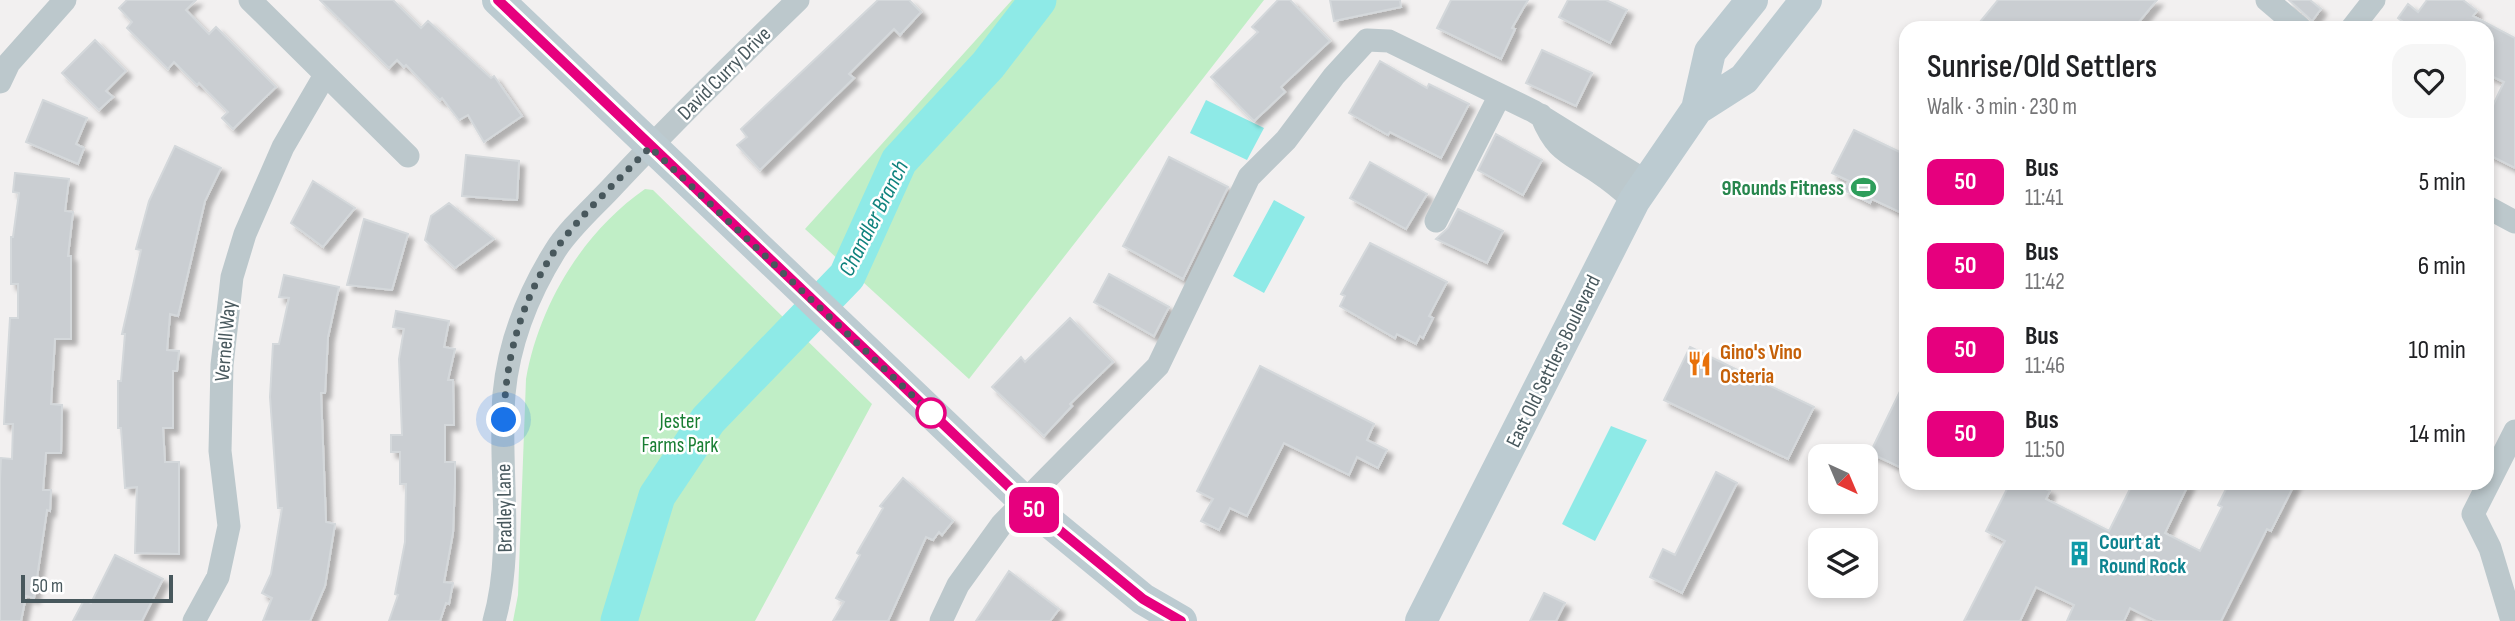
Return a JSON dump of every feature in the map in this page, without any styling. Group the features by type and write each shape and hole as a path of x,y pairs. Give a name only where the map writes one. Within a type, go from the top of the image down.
{"main road":[{"path":"498,0 1025,502 1143,599 1181,621"},
{"name":"East Old Settlers Boulevard","path":"1428,615 1641,191 1697,109 1710,52 1752,0"},
{"name":"East Old Settlers Boulevard","path":"1697,109 1744,79 1806,0"},
{"path":"1405,621 1428,615"}],"street":[{"path":"0,82 9,63 65,0"},
{"path":"250,0 408,156"},
{"name":"David Curry Drive","path":"650,147 798,0"},
{"path":"2267,0 2292,21"},
{"path":"2358,21 2374,0"},
{"path":"941,621 958,585 1002,524 1158,366 1249,177 1286,140 1334,76 1367,40 1389,41 1537,113 1641,191"},
{"name":"Vernell Way","path":"194,621 218,578 229,526 220,451 222,365 232,277 249,224 283,147 325,75"},
{"path":"1436,221 1500,95"},
{"name":"Bradley Lane","path":"494,621 501,597 505,560 504,394 519,321 556,248 650,147"},
{"path":"2494,211 2515,222"},
{"path":"2494,472 2515,431"},
{"path":"2485,490 2473,514 2490,548 2512,621"}],"green space":[{"path":"1012,0 1264,0 969,379 805,229"},
{"name":"Jester Farms Park","path":"645,189 653,190 872,404 755,621 513,621 518,595 526,379 532,351 541,324 567,272 602,226"}],"water":[{"path":"1206,100 1264,128 1247,160 1190,133"},
{"path":"1274,200 1305,217 1264,293 1233,276"},
{"path":"1611,426 1647,440 1595,541 1562,524"}],"building":[{"path":"127,0 196,0 186,10 209,34 216,27 276,87 233,129 222,118 228,112 199,83 197,85 174,62 168,69 127,28 132,22 119,8"},
{"path":"320,0 393,0 421,28 428,21 491,78 494,76 522,116 484,142 468,115 459,120 442,98 440,100 406,65 404,67 397,60 389,68"},
{"path":"878,0 909,0 921,12 900,35 894,29 849,74 854,78 760,170 737,145 747,137 741,129"},
{"path":"1278,0 1290,0 1330,41 1281,87 1285,92 1254,121 1211,77 1258,32 1252,27"},
{"path":"1330,0 1400,0 1401,7 1334,21"},
{"path":"1451,0 1528,0 1512,28 1515,29 1501,59 1437,28"},
{"path":"1568,0 1606,0 1627,10 1610,43 1559,17"},
{"path":"1998,0 2157,0 2140,21 1981,21"},
{"path":"2289,0 2310,0 2321,9 2312,21"},
{"path":"2427,0 2463,0 2477,11 2473,16 2483,21 2402,21 2398,18 2408,4 2418,12"},
{"path":"2494,27 2515,38 2515,168 2494,158 2494,103 2504,82 2494,77"},
{"path":"95,40 126,71 106,91 113,97 99,110 62,73"},
{"path":"1542,50 1592,73 1576,106 1526,83"},
{"path":"1380,61 1427,88 1429,84 1469,104 1441,158 1390,132 1388,135 1349,113"},
{"path":"43,100 87,118 76,144 84,148 78,164 26,142"},
{"path":"1854,130 1899,152 1899,212 1872,199 1870,203 1844,190 1849,181 1832,173"},
{"path":"1496,134 1542,160 1523,195 1478,170"},
{"path":"175,146 221,168 205,201 178,316 170,314 167,350 179,351 177,371 173,371 173,428 163,428 165,462 179,462 179,554 135,553 137,487 125,488 121,428 118,428 118,381 121,381 125,334 122,334 141,250 136,249 149,201"},
{"path":"466,155 519,161 517,200 462,196"},
{"path":"1169,157 1228,187 1183,279 1123,246"},
{"path":"1370,162 1427,194 1406,229 1350,198"},
{"path":"15,173 69,179 65,211 73,212 68,256 71,256 71,339 55,339 51,404 62,405 61,453 46,453 43,490 51,490 50,511 47,510 34,598 26,596 21,621 0,621 1,458 12,459 13,424 4,424 10,318 18,318 18,284 11,284 11,237 19,193 13,192"},
{"path":"313,181 355,208 323,247 291,223"},
{"path":"449,203 494,239 455,268 425,240 431,216"},
{"path":"1458,209 1503,231 1487,263 1436,239 1448,228"},
{"path":"364,219 408,234 392,290 347,285"},
{"path":"1370,243 1447,282 1429,316 1433,318 1423,338 1420,336 1416,344 1397,334 1395,338 1340,306 1345,296 1341,294"},
{"path":"1109,274 1169,307 1154,336 1094,302"},
{"path":"284,275 339,287 328,337 325,393 321,393 326,522 335,524 325,586 310,621 263,621 272,598 262,593 271,574 282,508 278,508 270,397 273,344 279,344 289,298 279,297"},
{"path":"396,311 449,321 444,347 455,349 448,380 453,380 454,425 445,425 445,462 455,462 455,483 453,533 444,582 453,583 449,604 446,603 440,621 389,621 398,595 395,594 405,542 406,484 400,484 400,452 391,452 391,435 402,435 399,359 404,329 393,327"},
{"path":"1070,318 1113,362 1070,404 1072,406 1044,436 992,387 1021,357 1025,362"},
{"path":"1690,347 1814,407 1788,459 1664,400"},
{"path":"1260,366 1374,424 1367,440 1387,450 1378,468 1357,457 1349,475 1284,443 1247,516 1230,508 1219,530 1201,521 1213,499 1197,491"},
{"path":"1899,393 1899,467 1878,457 1878,444 1874,444"},
{"path":"1716,472 1737,483 1682,593 1650,577 1663,549 1675,555"},
{"path":"903,478 953,521 942,535 939,532 933,540 926,537 888,621 833,621 844,602 836,598 860,555 857,553 883,508 880,506"},
{"name":"Court at Round Rock","path":"2006,490 2048,490 2046,499 2109,531 2130,490 2186,490 2165,533 2200,551 2222,507 2218,505 2226,490 2292,490 2271,531 2267,529 2221,621 2156,621 2130,608 2124,621 2067,621 2074,605 2036,587 2020,621 1964,621 2005,541 1986,531"},
{"path":"115,555 163,579 142,621 73,621 84,600 91,603"},
{"path":"1009,571 1059,609 1050,621 976,621"},
{"path":"1544,593 1565,603 1556,621 1530,621"}],"waterway":[{"name":"Chandler Branch","path":"619,621 657,496 708,420 847,276 899,161 988,65 1038,0"}],"bus line":[{"name":"50","path":"498,0 1025,502 1143,599 1181,621"}],"place":[{"name":"9Rounds Fitness","path":"1864,188"},
{"name":"Gino's Vino Osteria","path":"1700,364"},
{"name":"Court at Round Rock","path":"2079,554"}],"route":[{"path":"504,420 504,394 510,354 519,321 556,248 650,147 931,413"}]}
